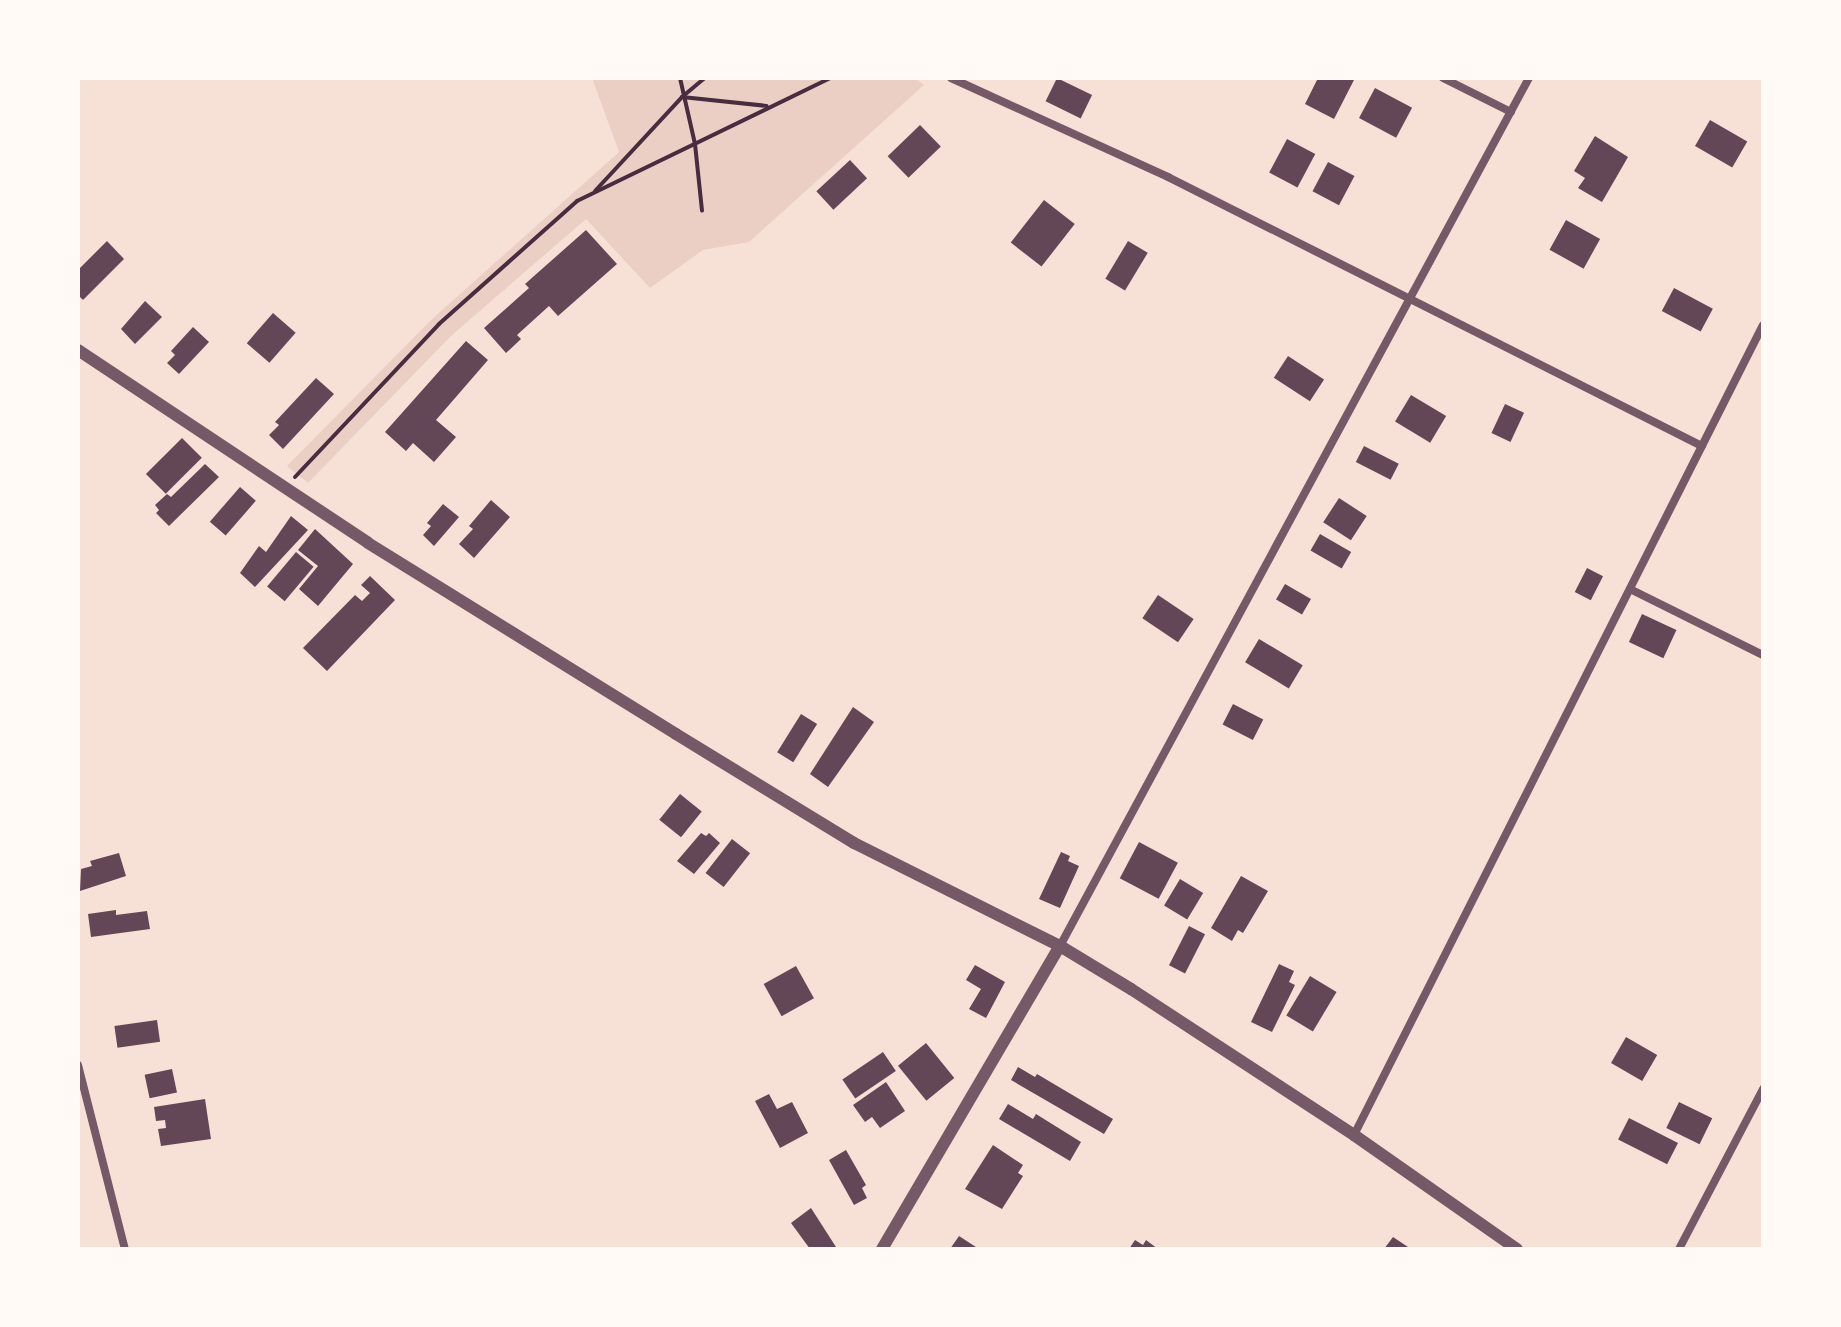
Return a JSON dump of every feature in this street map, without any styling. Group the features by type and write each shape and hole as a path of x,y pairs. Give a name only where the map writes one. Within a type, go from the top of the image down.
{"street":[{"path":"951,78 1168,177 1702,446"},
{"path":"1443,78 1511,112"},
{"path":"882,1249 1060,946 1529,78"},
{"path":"1354,1135 1763,325"},
{"path":"78,350 619,700 854,843 1060,946 1354,1135 1517,1249"},
{"path":"1630,589 1763,655"},
{"path":"78,1065 125,1249"},
{"path":"1679,1249 1763,1089"}],"path":[{"path":"680,78 695,144 702,211"},
{"path":"592,194 682,97 705,78"},
{"path":"286,487 439,324 577,201 830,78"},
{"path":"682,97 771,107"}],"shaded area":[{"path":"592,78 915,78 924,85 749,242 703,250 650,288 586,219 451,336 308,483 287,466 432,319 619,152"}],"building":[{"path":"1057,78 1092,95 1081,118 1046,101"},
{"path":"1318,78 1355,78 1334,119 1305,104"},
{"path":"1375,88 1412,108 1396,138 1359,118"},
{"path":"1710,120 1747,142 1732,167 1695,146"},
{"path":"920,125 941,147 908,178 888,156"},
{"path":"1595,136 1628,157 1602,202 1578,188 1585,178 1574,171"},
{"path":"1287,139 1315,154 1297,188 1269,173"},
{"path":"850,160 867,178 833,210 816,191"},
{"path":"1328,162 1354,176 1339,205 1313,191"},
{"path":"1044,200 1075,224 1041,267 1011,243"},
{"path":"1566,220 1600,239 1584,269 1550,250"},
{"path":"586,230 617,264 558,316 549,306 517,335 521,339 506,353 484,328 529,288 525,284"},
{"path":"107,241 124,259 83,300 78,295 78,270"},
{"path":"1128,241 1148,253 1125,291 1105,279"},
{"path":"1674,288 1713,309 1701,332 1662,311"},
{"path":"145,301 162,317 135,344 121,329"},
{"path":"273,313 296,333 269,363 247,343"},
{"path":"193,327 209,342 179,374 167,363 175,355 171,351"},
{"path":"466,341 488,360 436,420 456,437 434,462 413,443 406,451 385,432"},
{"path":"1288,356 1324,379 1310,401 1274,378"},
{"path":"316,378 334,394 283,449 269,435 279,425 275,422"},
{"path":"1411,395 1446,416 1430,443 1395,422"},
{"path":"1505,404 1524,413 1511,442 1491,433"},
{"path":"182,438 202,458 166,494 146,474"},
{"path":"1364,446 1399,464 1391,480 1356,462"},
{"path":"205,464 219,477 169,526 156,513 159,510 155,505 167,494 171,497"},
{"path":"240,487 256,501 226,535 210,522"},
{"path":"1339,498 1367,516 1351,540 1323,522"},
{"path":"491,500 510,517 474,558 459,544 473,529 469,526"},
{"path":"443,504 459,517 434,546 423,535 431,526 427,523"},
{"path":"291,516 308,530 255,587 240,573 259,546 266,552"},
{"path":"315,529 353,564 318,606 299,589 318,566 298,550"},
{"path":"1320,534 1351,552 1342,568 1310,550"},
{"path":"296,552 314,567 285,601 267,586"},
{"path":"1587,568 1603,576 1591,600 1575,592"},
{"path":"370,576 395,600 327,671 303,648 355,595 362,601 370,593 361,585"},
{"path":"1285,584 1311,599 1302,615 1276,600"},
{"path":"1158,595 1194,619 1178,642 1142,618"},
{"path":"1642,614 1676,630 1663,658 1629,642"},
{"path":"1259,639 1303,665 1289,688 1245,662"},
{"path":"1233,704 1263,719 1253,740 1223,724"},
{"path":"853,707 874,722 828,787 810,774"},
{"path":"801,714 817,724 793,762 777,752"},
{"path":"680,794 702,812 681,837 659,820"},
{"path":"701,833 706,836 709,833 720,843 694,874 677,861"},
{"path":"732,839 750,853 724,887 706,873"},
{"path":"1139,842 1178,863 1159,899 1120,878"},
{"path":"1061,852 1070,856 1068,861 1079,866 1060,908 1039,899"},
{"path":"119,853 126,876 80,891 81,869 92,866 90,861"},
{"path":"1241,876 1268,891 1243,933 1238,930 1232,941 1211,928"},
{"path":"1180,879 1203,893 1187,919 1164,906"},
{"path":"116,910 116,915 147,911 150,929 91,937 88,914"},
{"path":"1189,926 1205,934 1185,973 1169,965"},
{"path":"1279,964 1294,971 1289,982 1295,985 1272,1032 1251,1022"},
{"path":"975,965 1005,982 986,1018 969,1009 981,989 966,980"},
{"path":"796,966 814,998 782,1016 764,984"},
{"path":"1310,976 1337,992 1313,1031 1286,1015"},
{"path":"157,1020 160,1042 117,1048 114,1026"},
{"path":"1626,1037 1657,1055 1642,1081 1611,1063"},
{"path":"926,1043 954,1078 926,1101 898,1066"},
{"path":"883,1052 896,1071 855,1098 842,1079"},
{"path":"1018,1067 1035,1077 1037,1074 1113,1119 1104,1134 1011,1080"},
{"path":"172,1069 177,1092 150,1098 145,1075"},
{"path":"886,1082 905,1111 880,1128 872,1117 865,1122 853,1105"},
{"path":"769,1094 777,1109 792,1102 808,1133 780,1148 755,1101"},
{"path":"205,1099 211,1139 161,1146 158,1129 166,1128 165,1120 156,1121 154,1107"},
{"path":"1679,1102 1712,1118 1700,1144 1666,1128"},
{"path":"1008,1104 1033,1119 1036,1114 1081,1142 1070,1161 999,1119"},
{"path":"1629,1118 1678,1143 1667,1164 1618,1139"},
{"path":"993,1145 1023,1165 1018,1173 1023,1176 1002,1209 965,1189"},
{"path":"846,1150 866,1185 862,1188 867,1198 854,1205 829,1160"},
{"path":"811,1208 836,1247 833,1249 810,1249 791,1223"},
{"path":"959,1236 979,1249 950,1249"},
{"path":"1393,1237 1411,1249 1384,1249"},
{"path":"1135,1240 1143,1245 1146,1240 1158,1249 1129,1249"}]}
